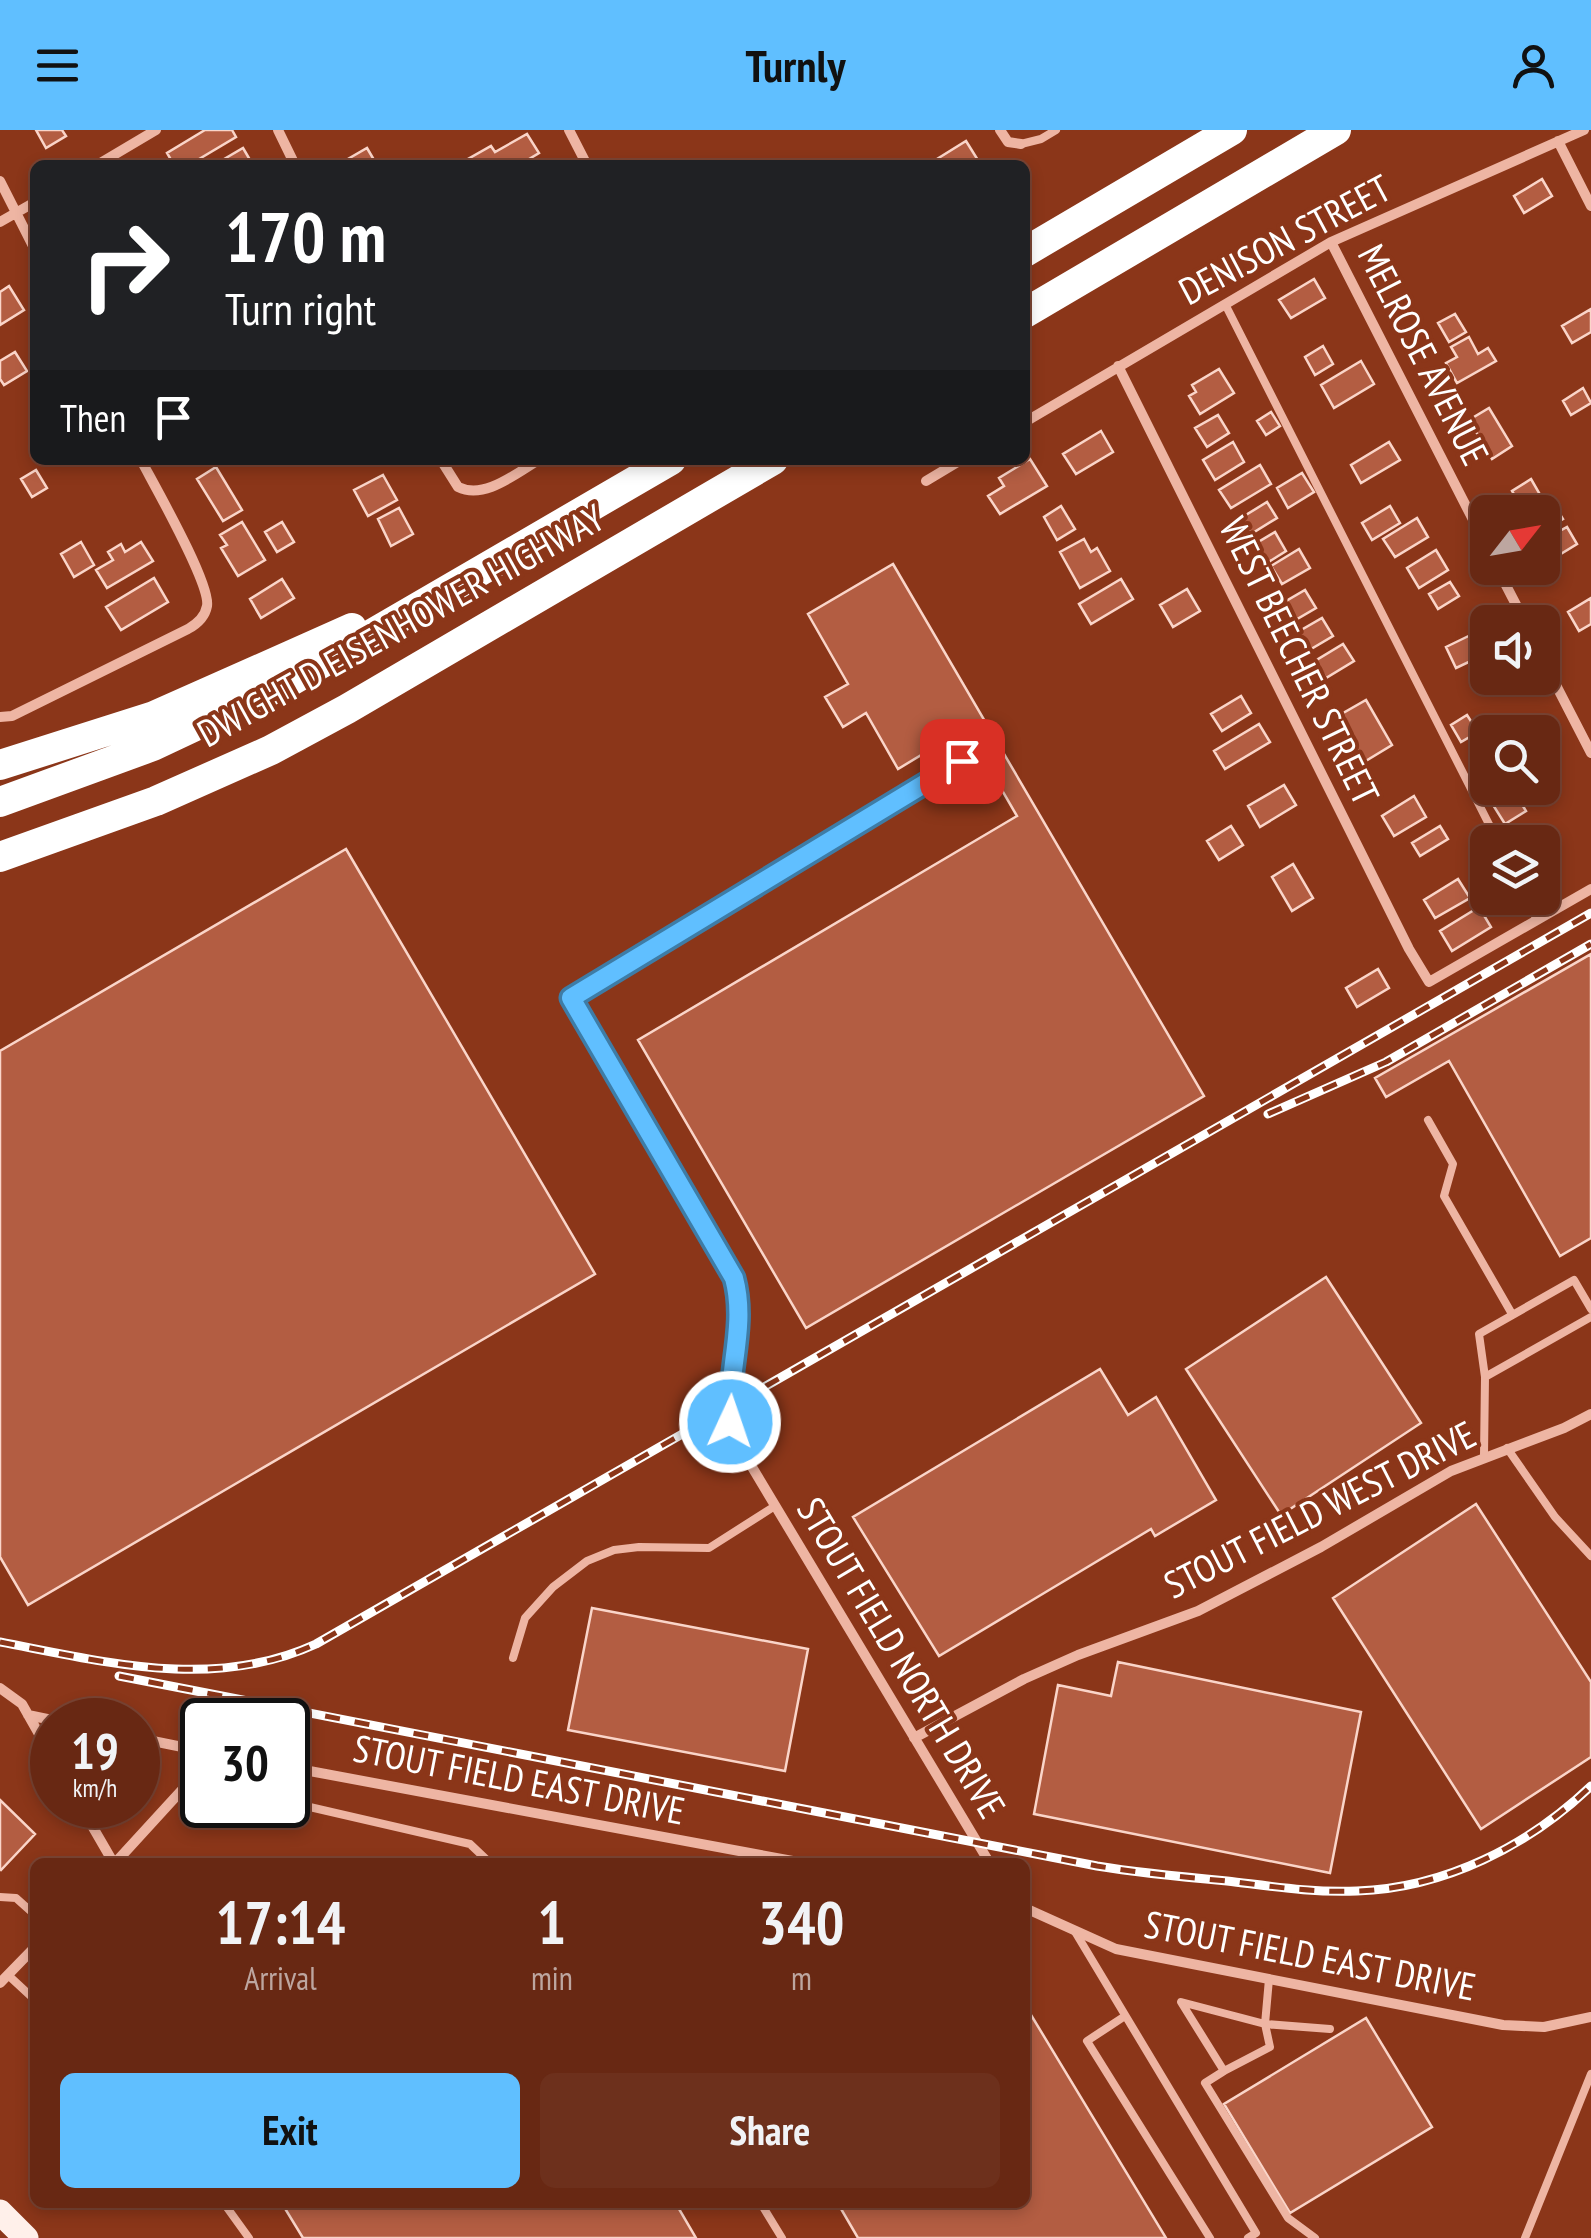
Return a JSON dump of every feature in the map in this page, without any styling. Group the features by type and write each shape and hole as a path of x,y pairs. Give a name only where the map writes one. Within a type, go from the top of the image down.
{"highway":[{"path":"1030,249 1232,130"},
{"path":"1030,309 1336,130"},
{"name":"DWIGHT D EISENHOWER HIGHWAY","path":"0,802 121,759 239,707 334,658 663,465"},
{"name":"DWIGHT D EISENHOWER HIGHWAY","path":"0,857 156,802 271,750 347,710 764,465"},
{"path":"0,766 154,716 488,568"}],"main road":[{"path":"0,2212 26,2238"}],"street":[{"path":"105,160 156,130"},
{"path":"278,130 293,160"},
{"path":"569,130 584,160"},
{"path":"1000,130 1008,142 1021,144"},
{"name":"DENISON STREET","path":"1030,419 1332,242 1584,130"},
{"path":"1558,141 1591,206"},
{"path":"0,181 30,240"},
{"path":"0,222 30,205"},
{"name":"MELROSE AVENUE","path":"1332,242 1470,514"},
{"name":"WEST BEECHER STREET","path":"1118,366 1429,982 1537,920"},
{"path":"0,717 12,716 196,625 203,616 208,602 204,589 143,465"},
{"path":"444,465 458,487 476,491 530,465"},
{"path":"926,481 953,465"},
{"path":"1560,693 1591,753"},
{"path":"1537,920 1591,889"},
{"name":"STOUT FIELD NORTH DRIVE","path":"571,998 731,1270 740,1302 729,1389 730,1422 737,1442 987,1858"},
{"name":"STOUT FIELD WEST DRIVE","path":"914,1738 1060,1663 1198,1612 1295,1562 1435,1479 1591,1414"},
{"path":"0,1688 19,1700 30,1718"},
{"name":"STOUT FIELD EAST DRIVE","path":"310,1771 777,1858"},
{"path":"119,1858 180,1799"},
{"path":"94,1828 113,1858"},
{"name":"STOUT FIELD EAST DRIVE","path":"1030,1910 1116,1949 1503,2025 1544,2028 1591,2017"},
{"path":"4,1979 30,1952"}],"lane":[{"path":"1021,144 1056,130"},
{"path":"1225,304 1489,825"},
{"path":"571,998 962,761"},
{"path":"1534,915 1537,920"},
{"path":"1428,1120 1454,1164 1444,1196 1512,1314"},
{"path":"1484,1456 1485,1377 1479,1334 1574,1280 1591,1309"},
{"path":"1485,1377 1591,1317"},
{"path":"1507,1448 1555,1517 1591,1556"},
{"path":"512,1658 524,1618 553,1587 587,1561 626,1548 708,1548 776,1506"},
{"path":"310,1807 470,1844 485,1858"},
{"path":"0,1897 16,1898 30,1911"},
{"path":"1074,1930 1252,2236"},
{"path":"4,1979 30,1997"},
{"path":"1269,1979 1264,2024 1270,2047 1205,2083 1288,2218 1315,2238"},
{"path":"1224,2071 1182,2002 1264,2024 1330,2029"},
{"path":"1126,2016 1087,2041 1210,2238"},
{"path":"1526,2238 1591,2074"},
{"path":"228,2208 250,2238"},
{"path":"764,2208 782,2238"}],"building":[{"path":"36,130 62,130 66,136 46,148"},
{"path":"205,130 232,130 236,137 197,160 171,160 167,153"},
{"path":"527,134 539,153 527,160 466,160 491,146 495,152"},
{"path":"966,141 978,160 935,160"},
{"path":"243,148 250,160 223,160"},
{"path":"367,148 374,160 346,160"},
{"path":"1542,179 1552,196 1524,213 1514,196"},
{"path":"1314,279 1325,298 1291,318 1279,300"},
{"path":"9,286 24,310 0,325 0,292"},
{"path":"1591,309 1591,332 1572,343 1562,326"},
{"path":"1455,314 1466,332 1449,342 1438,323"},
{"path":"1469,337 1478,354 1488,348 1496,361 1457,383 1446,363 1457,357 1451,347"},
{"path":"1323,346 1333,364 1315,375 1305,357"},
{"path":"15,352 27,371 4,385 0,361"},
{"path":"1361,361 1374,384 1334,408 1321,385"},
{"path":"1219,369 1234,393 1200,414 1189,396 1196,392 1192,385"},
{"path":"1583,388 1591,403 1571,415 1563,401"},
{"path":"1489,408 1512,446 1492,459 1469,420"},
{"path":"1271,412 1280,426 1266,435 1257,421"},
{"path":"1218,415 1229,433 1207,447 1195,428"},
{"path":"1101,431 1113,452 1076,474 1063,454"},
{"path":"1233,442 1244,462 1215,480 1203,460"},
{"path":"1389,442 1400,460 1361,483 1351,465"},
{"path":"1030,459 1047,486 1000,514 988,496 1004,486 999,478 1020,465 1030,465"},
{"path":"1260,465 1271,484 1231,508 1219,490"},
{"path":"216,467 242,510 223,521 197,479"},
{"path":"36,470 47,488 32,497 21,479"},
{"path":"1302,473 1314,492 1288,508 1277,488"},
{"path":"383,475 397,500 368,516 354,490"},
{"path":"1531,479 1540,495 1514,495 1512,491"},
{"path":"1267,502 1277,518 1251,534 1241,518"},
{"path":"1061,506 1075,529 1057,540 1044,517"},
{"path":"1390,506 1400,523 1372,540 1362,523"},
{"path":"399,508 413,534 391,546 378,519"},
{"path":"1417,518 1428,537 1395,557 1383,539"},
{"path":"242,522 265,560 238,576 221,548 227,545 220,535"},
{"path":"282,522 294,542 277,552 265,532"},
{"path":"1567,527 1577,544 1560,554 1560,531"},
{"path":"1275,532 1286,551 1267,563 1255,544"},
{"path":"1084,539 1091,552 1097,548 1110,571 1080,588 1060,552"},
{"path":"81,542 94,565 74,577 61,554"},
{"path":"141,542 153,561 107,588 96,570 113,560 108,552 121,544 125,552"},
{"path":"1299,549 1310,568 1282,584 1271,566"},
{"path":"1436,550 1448,570 1419,588 1407,568"},
{"path":"893,564 1204,1096 806,1328 638,1040 1017,816 966,728 898,769 866,713 843,727 825,697 848,684 808,614"},
{"path":"154,578 168,602 121,630 106,607"},
{"path":"282,579 294,598 261,618 250,599"},
{"path":"1121,579 1133,599 1091,624 1079,604"},
{"path":"1450,582 1459,596 1438,609 1429,594"},
{"path":"1187,589 1200,611 1173,627 1160,605"},
{"path":"1305,590 1316,608 1292,622 1281,604"},
{"path":"1591,598 1591,624 1579,631 1568,612"},
{"path":"1322,618 1333,636 1306,652 1296,633"},
{"path":"1470,635 1470,661 1456,668 1446,647"},
{"path":"1343,644 1354,661 1326,678 1315,661"},
{"path":"1241,696 1251,713 1222,731 1211,714"},
{"path":"1366,700 1392,745 1364,762 1338,716"},
{"path":"1467,715 1470,737 1461,742 1451,725"},
{"path":"1259,724 1270,742 1225,769 1214,751"},
{"path":"1284,785 1296,805 1260,827 1248,806"},
{"path":"1414,796 1426,817 1394,836 1382,816"},
{"path":"1493,805 1522,805 1526,811 1505,824"},
{"path":"1231,826 1243,845 1219,860 1207,841"},
{"path":"1440,826 1448,839 1420,856 1412,843"},
{"path":"346,849 595,1274 28,1605 0,1557 0,1051"},
{"path":"1293,864 1313,898 1292,911 1272,877"},
{"path":"1458,879 1470,898 1435,918 1424,900"},
{"path":"1470,913 1484,915 1491,927 1452,951 1440,931"},
{"path":"1591,954 1591,1238 1560,1256 1449,1061 1386,1097 1375,1078"},
{"path":"1378,969 1389,988 1357,1007 1346,988"},
{"path":"1326,1277 1421,1423 1281,1515 1186,1369"},
{"path":"1100,1369 1128,1415 1156,1397 1216,1500 1155,1536 1151,1529 939,1656 853,1517"},
{"path":"1476,1504 1591,1682 1591,1757 1481,1829 1333,1598"},
{"path":"592,1608 808,1649 785,1771 568,1730"},
{"path":"1118,1662 1361,1712 1330,1873 1034,1814 1058,1685 1111,1696"},
{"path":"0,1800 35,1834 1,1870 0,1869"},
{"path":"1030,2013 1166,2238 858,2238 840,2208 1030,2208"},
{"path":"1366,2018 1432,2127 1290,2213 1224,2104"},
{"path":"285,2208 678,2208 696,2238 303,2238"}],"railway":[{"path":"0,1642 119,1664 199,1669 277,1658 316,1644 1591,913"},
{"path":"1268,1114 1386,1062 1591,944"},
{"path":"119,1676 1097,1866 1308,1890 1390,1888 1453,1872 1512,1845 1591,1786"}],"route":[{"path":"730,1422 729,1389 740,1322 734,1278 571,998 962,761"}]}
